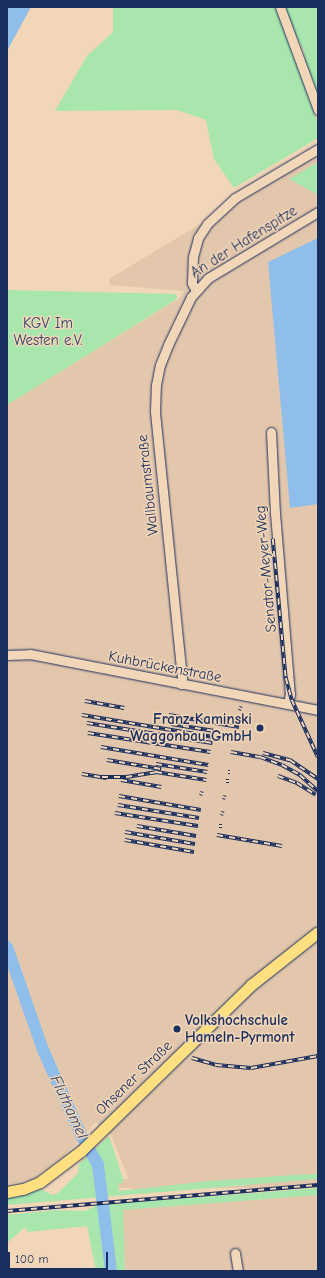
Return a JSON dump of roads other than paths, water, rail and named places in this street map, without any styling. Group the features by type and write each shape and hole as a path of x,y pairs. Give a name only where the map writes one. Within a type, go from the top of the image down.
{"main road":[{"name":"Ohsener Straße","path":"7,1192 23,1189 40,1182 81,1151 251,986 318,932"}],"street":[{"path":"280,7 318,110"},
{"name":"An der Hafenspitze","path":"318,149 234,198 207,224 198,238 193,257 192,283 196,291 208,278 318,212"},
{"name":"Wallbaumstraße","path":"181,684 182,678 155,398 160,364 168,345 196,291"},
{"name":"Senator-Meyer-Weg","path":"271,432 275,514 290,694 288,704"},
{"name":"Kuhbrückenstraße","path":"7,655 30,654 318,710"},
{"path":"235,1253 238,1271"}],"water":[{"path":"7,7 31,7 7,51"},
{"path":"318,238 318,504 290,508 268,262"}],"waterway":[{"name":"Fluthamel","path":"7,947 43,1050 81,1135 98,1165 111,1271"}],"railway":[{"path":"273,539 286,678 292,700 318,757"},
{"path":"85,701 124,708"},
{"path":"82,715 213,737"},
{"path":"169,715 239,727"},
{"path":"87,723 212,743"},
{"path":"171,724 214,731"},
{"path":"88,733 211,752"},
{"path":"101,747 209,765"},
{"path":"231,752 260,757 282,765 300,775 318,791"},
{"path":"263,753 290,760 318,779"},
{"path":"107,760 161,769"},
{"path":"156,764 207,772"},
{"path":"102,777 126,777 156,772 206,780"},
{"path":"82,774 107,778"},
{"path":"278,776 297,783 316,795"},
{"path":"121,780 161,787"},
{"path":"119,796 201,810"},
{"path":"118,805 199,818"},
{"path":"115,813 198,826"},
{"path":"137,826 196,836"},
{"path":"125,832 195,844"},
{"path":"217,835 282,846"},
{"path":"125,840 194,852"},
{"path":"192,1058 216,1065 251,1068 318,1056"},
{"path":"7,1211 318,1185"}],"place":[{"name":"Franz Kaminski Waggonbau GmbH","path":"260,728"},
{"name":"Volkshochschule Hameln-Pyrmont","path":"177,1029"}],"park label":[{"name":"KGV Im Westen e.V.","path":"48,332"}]}
